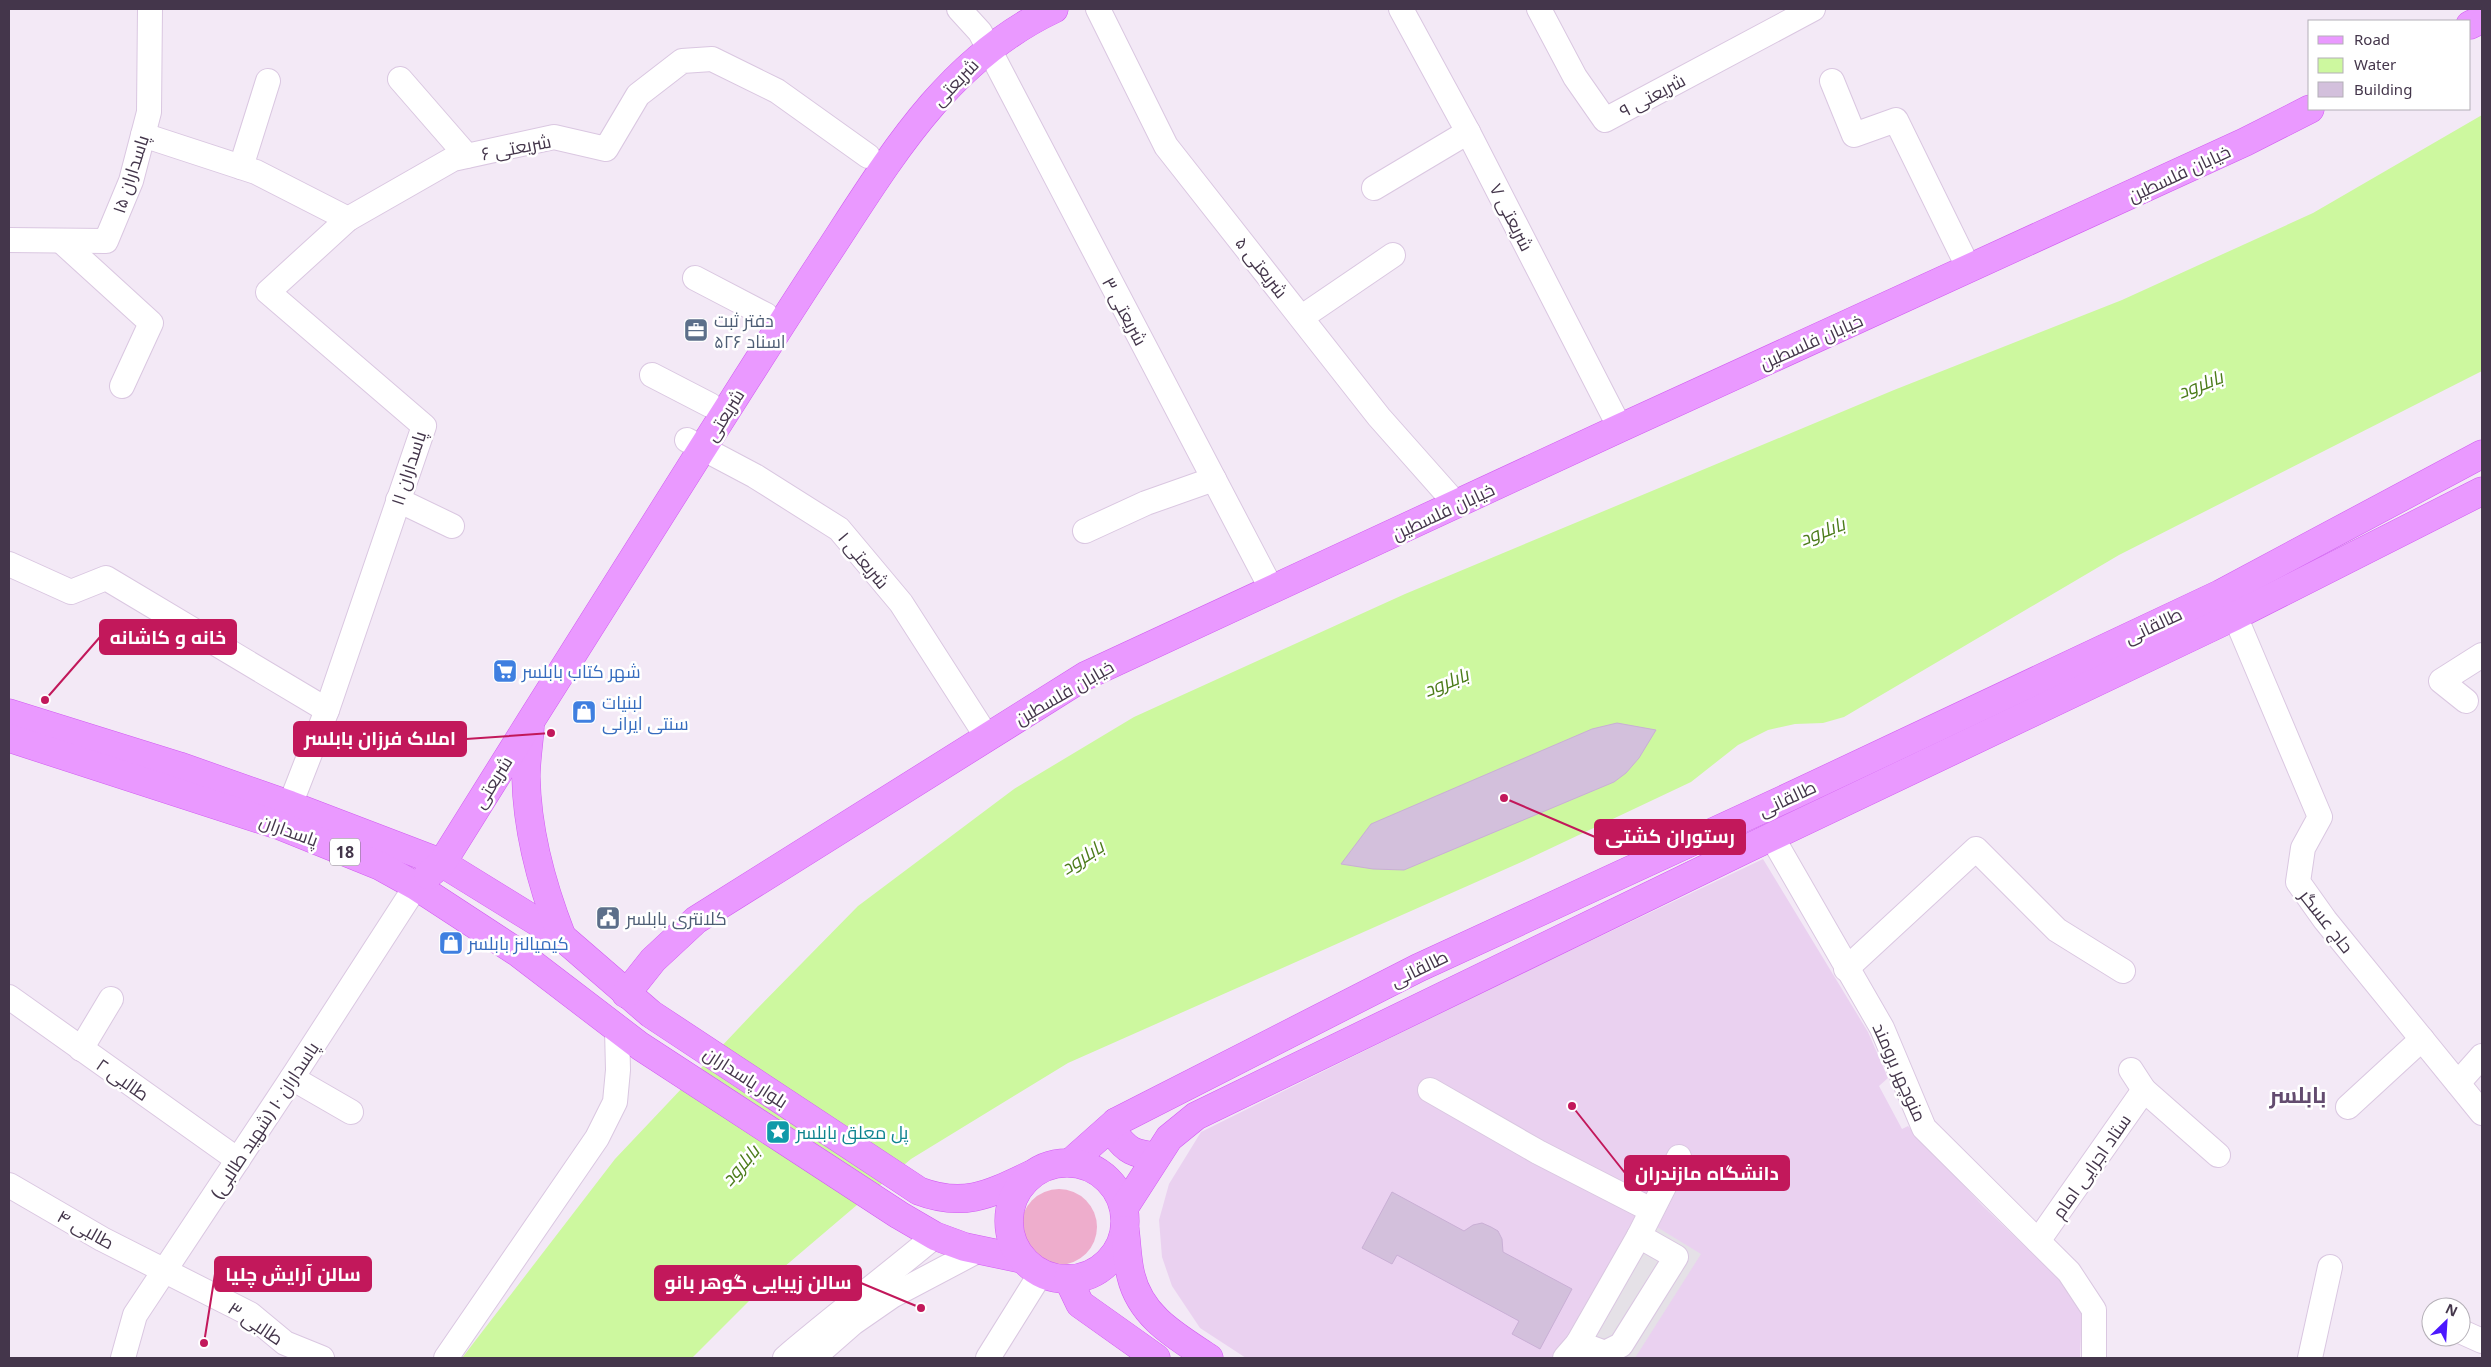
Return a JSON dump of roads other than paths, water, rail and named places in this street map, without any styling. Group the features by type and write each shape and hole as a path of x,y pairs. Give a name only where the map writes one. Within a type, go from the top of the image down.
{"main road":[{"name":"شریعتی","path":"433,859 531,720 696,443 710,405 868,156 902,111 984,40 1015,9"},
{"name":"شریعتی","path":"433,859 696,443 884,166 984,40 1054,9"},
{"name":"خیابان فلسطین","path":"626,994 653,960 696,920 1086,676 1620,428 2245,142 2308,110"},
{"path":"2475,458 2482,491"},
{"name":"طالقانی","path":"1071,1162 1116,1122 1418,968 1789,797 2220,594 2475,458"},
{"name":"طالقانی","path":"1125,1218 1131,1201 1156,1156 1169,1138 1196,1116 1772,837 2235,616 2482,491"},
{"name":"پاسداران","path":"9,713 179,766 290,805 433,859 562,937 626,994"},
{"path":"531,720 526,776 534,852 544,890 562,937"},
{"name":"پاسداران","path":"9,738 281,826 380,866 416,886 517,952 640,1046"},
{"path":"416,886 433,859"},
{"name":"بلوار پاسداران","path":"626,994 651,1014 919,1191 936,1198 973,1199 1030,1175"},
{"name":"بلوار پاسداران","path":"640,1046 899,1215 935,1236 1032,1266"},
{"path":"1116,1122 1114,1133 1124,1147 1139,1155 1156,1156"},
{"path":"1125,1218 1120,1246 1109,1262 1087,1276 1068,1279 1032,1266 1010,1236 1009,1212 1015,1194 1030,1175 1052,1164 1071,1162 1089,1167 1105,1176 1117,1190 1125,1218 1130,1274 1142,1305 1164,1327 1209,1358"},
{"path":"1068,1279 1080,1304 1156,1358"}],"street":[{"name":"پاسداران ۱۵","path":"9,240 106,241 131,181 149,112 150,9"},
{"name":"شریعتی ۳","path":"959,9 984,40 1272,590"},
{"name":"شریعتی ۵","path":"1098,9 1166,146 1379,417 1458,504"},
{"name":"شریعتی ۷","path":"1401,9 1468,132 1620,428"},
{"name":"شریعتی ۹","path":"1539,9 1575,77 1605,120 1812,9"},
{"name":"شریعتی ۶","path":"348,219 453,159 554,137 606,149 638,95 682,61 712,59 777,91 868,156"},
{"path":"400,79 467,156"},
{"path":"240,167 268,81"},
{"path":"1832,81 1854,134 1896,120 1970,269"},
{"path":"1374,188 1468,132"},
{"path":"143,135 256,172 348,219"},
{"name":"پاسداران ۱۱","path":"290,805 327,710 424,426 268,292 348,219"},
{"path":"61,241 151,323 122,386"},
{"path":"1302,317 1393,254"},
{"path":"695,278 766,315"},
{"path":"652,375 710,405"},
{"name":"شریعتی ۱","path":"696,443 839,529 901,603 988,737"},
{"path":"1084,530 1146,503 1214,479"},
{"path":"398,500 452,526"},
{"path":"9,564 71,592 106,578 327,710"},
{"name":"حاج عسگر","path":"2235,616 2320,817 2303,848 2298,882 2482,1113"},
{"path":"2466,701 2442,680 2482,655"},
{"name":"منوچهر برومند","path":"1772,837 1846,969 1882,1028 1924,1128 2069,1272 2094,1310 2094,1358"},
{"path":"1846,969 1976,849 2057,930 2123,971"},
{"name":"پاسداران ۱۰ (شهید طالبی)","path":"123,1358 135,1315 416,886"},
{"name":"طالبی ۲","path":"9,997 238,1160"},
{"path":"81,1049 111,999"},
{"path":"446,1358 597,1138 615,1102 618,1070 617,1029"},
{"path":"2348,1107 2422,1039"},
{"path":"2458,1083 2482,1056"},
{"path":"2131,1070 2144,1090 2218,1155"},
{"path":"292,1078 351,1112"},
{"path":"1430,1090 1538,1152 1651,1210"},
{"name":"ستاد اجرایی امام","path":"2038,1241 2144,1090"},
{"path":"1639,1236 1676,1257 1620,1345 1605,1353 1571,1350 1639,1236 1679,1157"},
{"name":"طالبی ۴","path":"9,1185 102,1239 165,1270"},
{"path":"785,1358 840,1310 893,1271 935,1236"},
{"path":"813,1358 853,1323 892,1296 979,1250"},
{"path":"988,1358 1032,1266"},
{"path":"2310,1358 2330,1267"},
{"name":"طالبی ۳","path":"165,1270 250,1314 285,1343 322,1358"}],"water":[{"name":"بابلرود","path":"2482,115 2482,371 2119,555 1844,717 1823,723 1795,724 1768,730 1738,745 1691,782 1528,859 1068,1063 911,1159 777,1273 692,1358 462,1358 615,1159 754,1012 858,906 1014,789 1134,717 1405,594 1894,390 2122,300 2313,213"}],"place":[{"name":"دفتر ثبت اسناد ۵۲۶","path":"696,330"},
{"name":"شهر کتاب بابلسر","path":"505,671"},
{"name":"خانه و کاشانه","path":"45,700"},
{"name":"لبنیات سنتی ایرانی","path":"584,712"},
{"name":"املاک فرزان بابلسر","path":"551,733"},
{"name":"رستوران کشتی","path":"1504,798"},
{"name":"کلانتری بابلسر","path":"608,918"},
{"name":"کیمیالنز بابلسر","path":"451,943"},
{"name":"دانشگاه مازندران","path":"1572,1106"},
{"name":"پل معلق بابلسر","path":"778,1132"},
{"name":"سالن زیبایی گوهر بانو","path":"921,1308"},
{"name":"سالن آرایش چلیا","path":"204,1343"}],"district":[{"name":"بابلسر","path":"2298,1094"}]}
